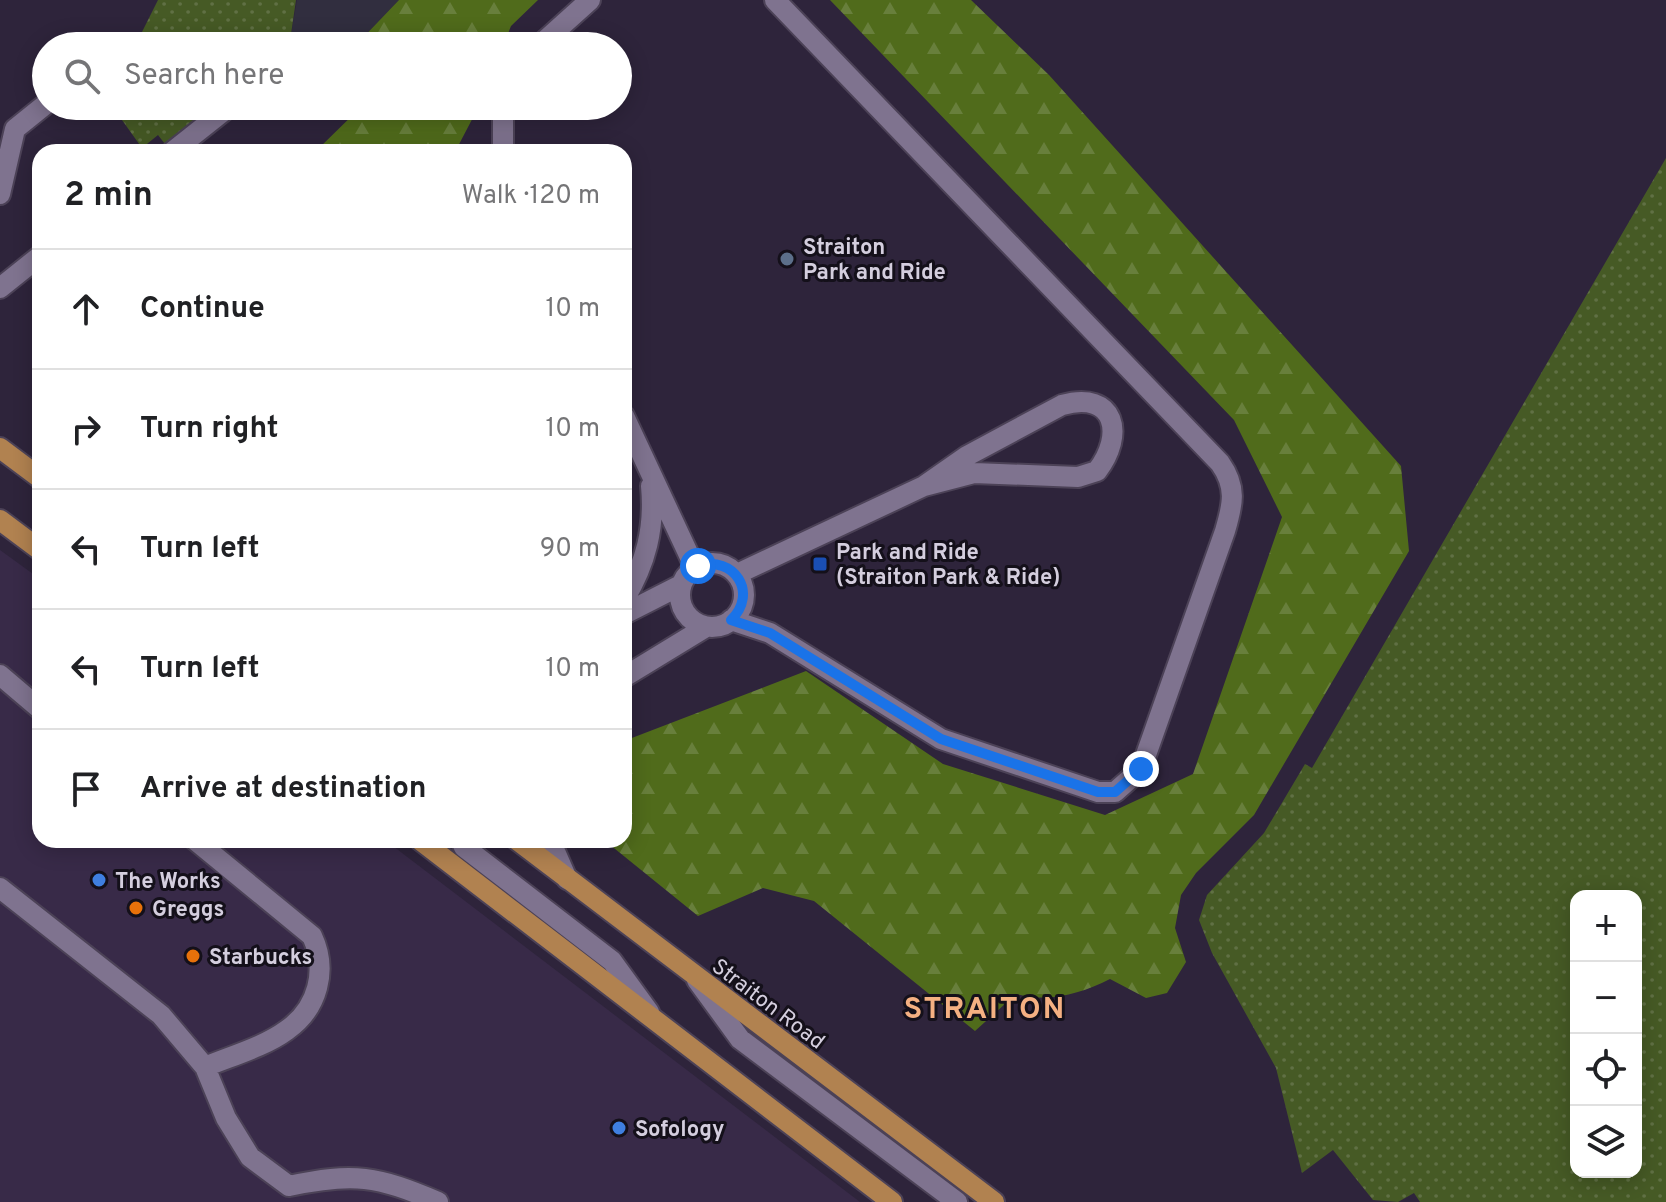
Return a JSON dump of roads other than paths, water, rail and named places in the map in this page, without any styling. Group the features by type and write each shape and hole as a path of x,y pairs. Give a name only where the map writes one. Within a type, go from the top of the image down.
{"main road":[{"path":"0,448 32,472"},
{"path":"0,520 32,544"},
{"path":"430,848 890,1201"},
{"name":"Straiton Road","path":"527,848 994,1202"}],"street":[{"path":"555,32 590,0"},
{"path":"731,620 770,633 941,739 1098,792 1115,792 1130,782 1141,769 1232,510 1231,479 775,0"},
{"path":"0,194 7,122 32,110"},
{"path":"182,144 212,120"},
{"path":"503,120 503,144"},
{"path":"0,288 32,262"},
{"path":"737,574 924,486 967,456 1062,405 1078,400 1094,402 1106,411 1113,424 1114,442 1097,471 1078,477 974,473 924,486"},
{"path":"632,433 695,568"},
{"path":"632,585 642,566 654,515 650,472"},
{"path":"632,610 681,585 695,568 708,563 719,563 737,574 744,594 739,613 731,620 706,627 632,672"},
{"path":"681,585 681,605 686,614 706,627"},
{"path":"0,675 32,702"},
{"path":"205,848 312,936 321,954 319,991 287,1030 205,1067"},
{"path":"468,848 612,961 659,1025"},
{"path":"553,848 567,879"},
{"path":"0,888 161,1015 205,1067 226,1118 250,1157 287,1194 335,1176 361,1177 394,1184 438,1202"},
{"path":"695,977 740,1039 957,1202"}],"place":[{"name":"Straiton Park and Ride","path":"787,259"},
{"name":"Park and Ride (Straiton Park & Ride)","path":"820,564"},
{"name":"The Works","path":"99,880"},
{"name":"Greggs","path":"136,908"},
{"name":"Starbucks","path":"193,956"},
{"name":"Sofology","path":"619,1128"}],"district":[{"name":"STRAITON","path":"985,1008"}]}
